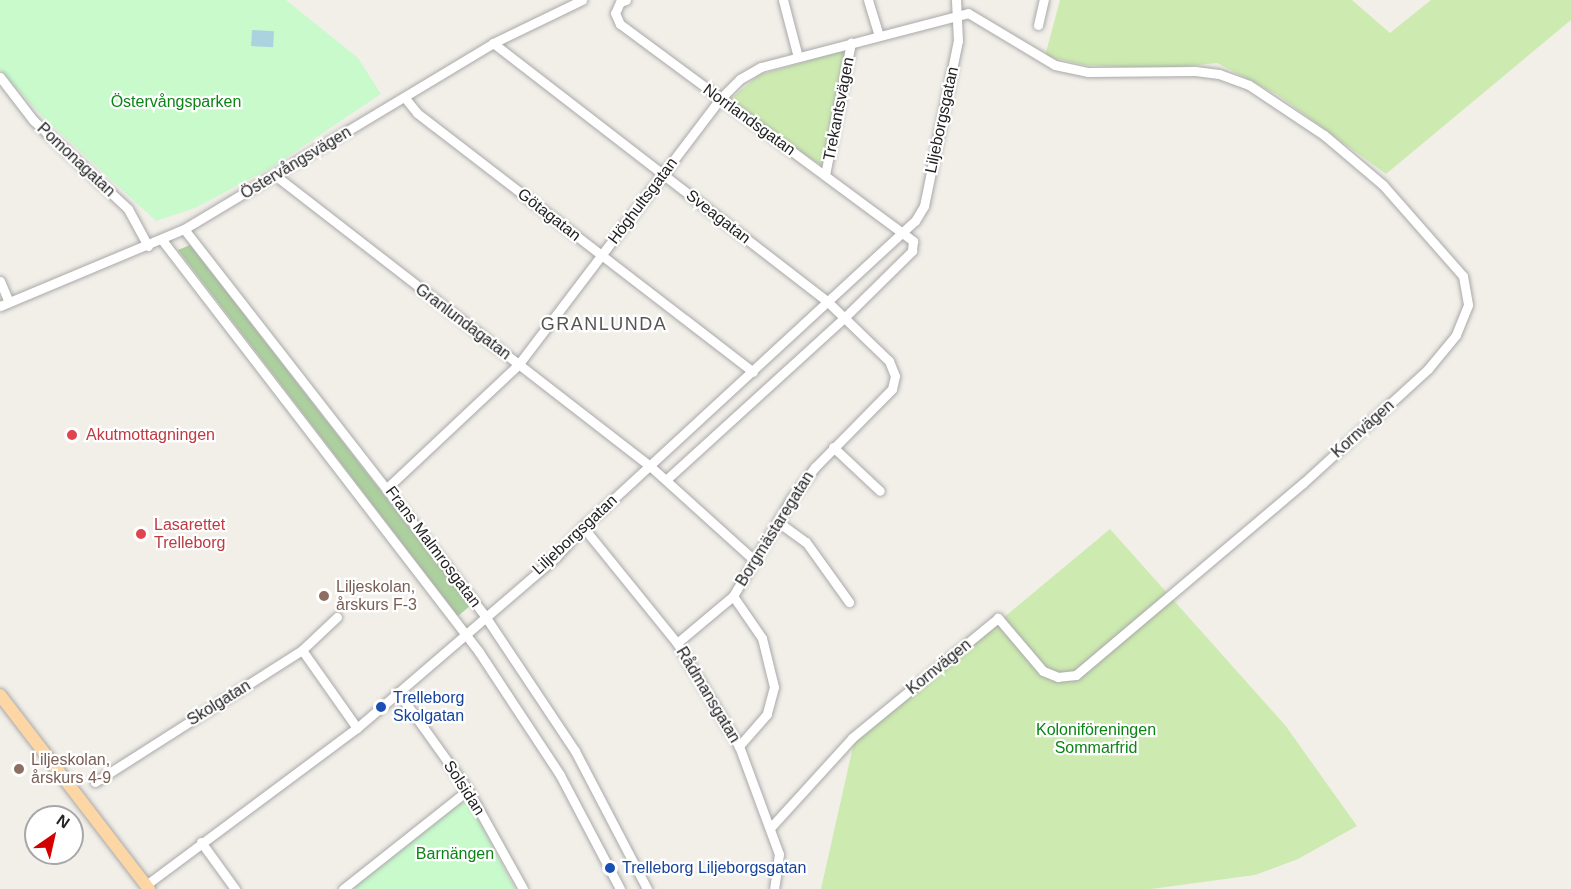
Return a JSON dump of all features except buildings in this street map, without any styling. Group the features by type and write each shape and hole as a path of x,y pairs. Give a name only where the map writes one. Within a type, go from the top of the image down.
{"main road":[{"path":"0,695 147,887"}],"street":[{"name":"Östervångsvägen","path":"4,304 148,246 184,229 493,44 582,0"},
{"name":"Norrlandsgatan","path":"626,0 620,2 615,13 620,24 719,100 903,233"},
{"path":"783,0 798,57"},
{"path":"868,0 879,35"},
{"name":"Liljeborgsgatan","path":"147,887 201,842 357,728 485,616 556,558 583,527 651,467 903,233 924,206 958,41 956,0"},
{"path":"1038,25 1044,0"},
{"name":"Kornvägen","path":"770,828 852,738 998,618 1043,671 1058,677 1076,675 1303,483 1428,369 1456,335 1468,304 1463,276 1383,185 1324,135 1249,85 1219,74 1195,71 1088,72 1055,65 981,17 968,13 958,15"},
{"name":"Höghultsgatan","path":"388,487 518,365 719,100 740,79 761,67 958,15"},
{"name":"Trekantsvägen","path":"825,175 851,43"},
{"name":"Sveagatan","path":"493,44 829,303"},
{"name":"Pomonagatan","path":"0,77 33,120 128,209 148,246"},
{"name":"Götagatan","path":"405,98 417,113 753,372"},
{"name":"Granlundagatan","path":"276,176 651,467 754,560"},
{"name":"Frans Malmrosgatan","path":"184,229 388,487 485,616 575,751 647,889"},
{"path":"666,480 845,317 912,251 913,242 903,233"},
{"name":"Frans Malmrosgatan","path":"162,240 465,634 560,775 620,889"},
{"path":"0,281 4,304"},
{"name":"Borgmästaregatan","path":"677,643 733,596 791,499 833,447 892,389 895,376 889,361 829,303"},
{"path":"833,447 880,491"},
{"path":"778,522 806,542 849,602"},
{"name":"Rådmansgatan","path":"583,527 677,643 739,746 779,854 774,889"},
{"path":"733,596 762,638 774,687 767,714 739,746"},
{"name":"Skolgatan","path":"95,782 302,650 337,618"},
{"path":"302,650 357,728"},
{"name":"Solsidan","path":"398,692 468,790 523,889"},
{"path":"343,889 468,790"},
{"path":"201,842 236,889"}],"green space":[{"name":"Östervångsparken","path":"0,0 286,0 358,58 381,94 269,169 195,208 156,221 42,116 0,70"},
{"path":"1060,0 1352,0 1390,33 1431,0 1571,0 1571,20 1386,174 1278,95 1217,63 1160,69 1085,65 1045,56"},
{"path":"842,51 846,55 826,163 819,164 734,105 734,96 759,75"},
{"path":"190,245 470,606 458,616 178,250"},
{"name":"Koloniföreningen Sommarfrid","path":"1110,529 1285,725 1357,826 1298,859 1255,875 1151,889 821,889 854,742"},
{"name":"Barnängen","path":"469,802 515,889 352,889 461,803"}],"water":[{"path":"252,30 274,31 273,47 251,46"}],"place":[{"name":"Akutmottagningen","path":"72,435"},
{"name":"Lasarettet Trelleborg","path":"141,534"},
{"name":"Liljeskolan, årskurs F-3","path":"324,596"},
{"name":"Trelleborg Skolgatan","path":"381,707"},
{"name":"Liljeskolan, årskurs 4-9","path":"19,769"},
{"name":"Trelleborg Liljeborgsgatan","path":"610,868"}],"district":[{"name":"GRANLUNDA","path":"604,324"}]}
